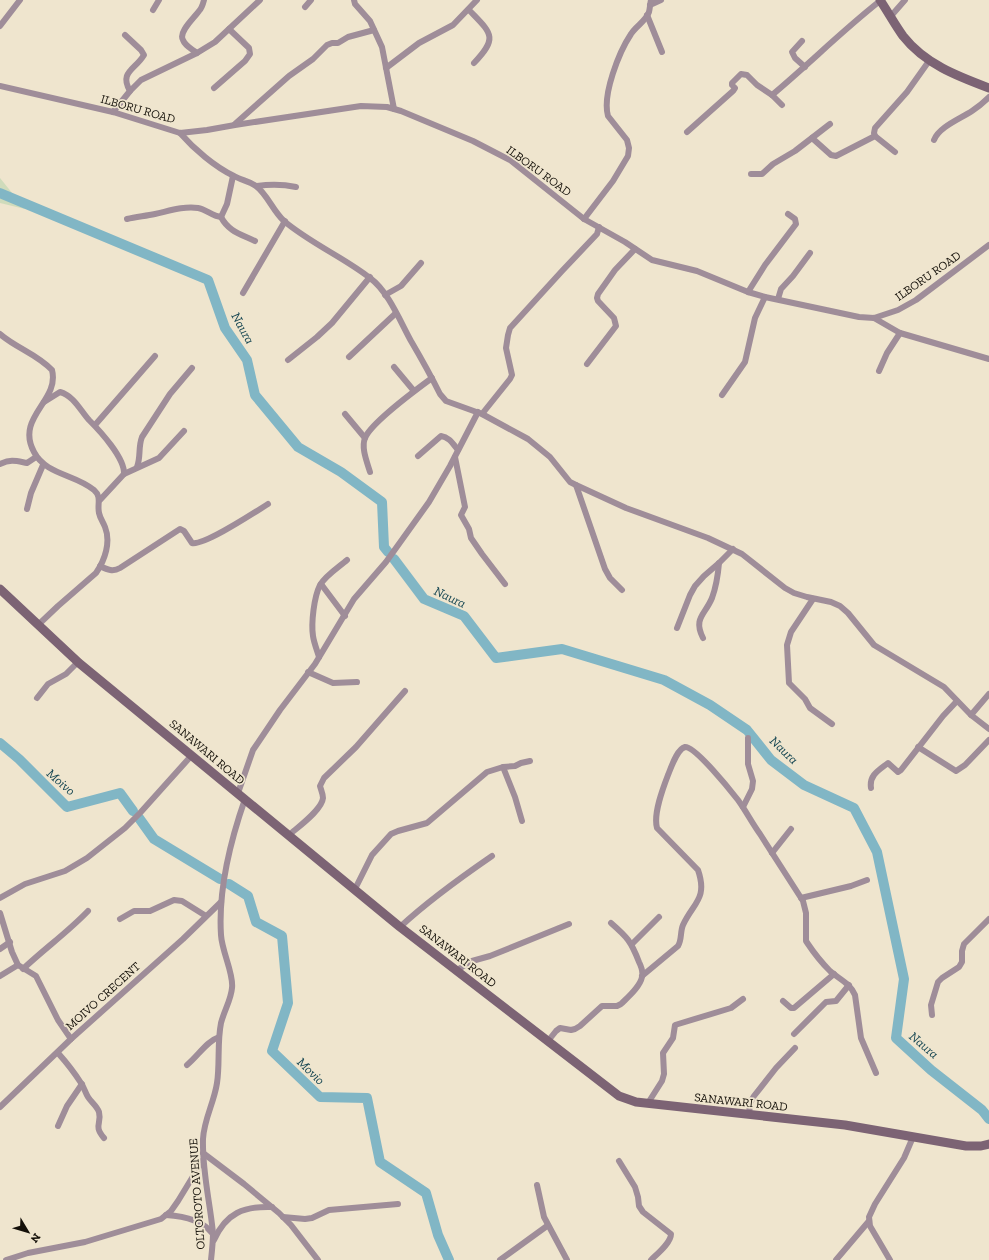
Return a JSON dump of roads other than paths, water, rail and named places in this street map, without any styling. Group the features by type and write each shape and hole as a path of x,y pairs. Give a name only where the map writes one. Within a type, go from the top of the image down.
{"street":[{"path":"0,26 20,0"},
{"path":"153,10 159,0"},
{"path":"197,53 185,43 182,36 199,11 204,0"},
{"path":"113,112 141,80 150,74 197,53 215,42 260,0"},
{"path":"305,7 311,0"},
{"path":"353,0 364,13 382,47 394,109"},
{"path":"386,68 419,44 453,26 477,0"},
{"path":"661,0 650,2 648,15 662,52"},
{"path":"772,94 805,67 880,0 903,35 912,46 929,61 953,74 989,86"},
{"path":"891,16 905,0"},
{"path":"469,10 487,28 489,35 486,48 474,63"},
{"path":"584,218 613,181 628,156 629,148 627,140 608,116 608,96 612,77 622,50 632,33 648,15"},
{"path":"214,88 245,62 250,54 249,48 229,29"},
{"path":"235,125 289,76 313,59 327,45 330,43 338,43 348,37 374,30"},
{"path":"125,35 141,50 144,55 127,76 125,82 130,91"},
{"path":"802,41 792,52 794,58 805,67"},
{"path":"895,152 875,136 875,128 907,92 929,61"},
{"path":"687,132 733,91 735,88 732,83 741,74 747,74 757,85 772,94 782,105"},
{"name":"ILBORU ROAD","path":"0,86 113,112 180,133 361,106 387,107 402,111 474,141 510,160 584,218 626,242 652,260 697,271 748,292 765,297 859,317 874,318 898,310 916,300 989,246"},
{"path":"934,140 938,133 971,112 989,97"},
{"path":"751,174 762,174 773,164 795,151 830,124"},
{"path":"180,133 200,153 233,176 257,186 277,214 285,221 327,251 370,277 377,284 396,313 440,394 446,401 480,413 528,439 550,458 570,482 576,486 626,508 708,538 733,549 742,554 785,588 794,593 831,602 844,609 874,645 938,684 971,715 989,729"},
{"path":"812,138 831,155 836,156 875,136"},
{"path":"221,217 227,204 233,176"},
{"path":"257,186 268,184 296,186"},
{"path":"127,219 154,215 181,208 199,208 216,217 221,217"},
{"path":"748,292 765,265 796,224 795,219 788,214"},
{"path":"221,217 227,227 255,241"},
{"path":"243,293 285,221"},
{"name":"OLTOROTO AVENUE","path":"211,1260 213,1234 203,1160 204,1125 217,1082 221,1024 233,987 222,943 220,925 221,902 229,850 253,750 319,657 354,599 386,562 429,502 480,413 510,379 512,375 506,348 510,328 597,234 598,227"},
{"path":"587,364 614,328 616,323 614,318 598,301 598,294 615,270 635,249"},
{"path":"778,299 781,289 793,276 810,252"},
{"path":"385,295 401,286 421,263"},
{"path":"288,360 317,337 332,322 370,277"},
{"path":"722,395 745,362 756,318 765,297"},
{"path":"349,357 396,313"},
{"path":"874,318 900,333 989,359"},
{"path":"879,371 887,353 900,333"},
{"path":"0,334 36,357 52,370 53,383 31,424 28,432 29,441 36,457 43,465 86,485 97,493 100,500 99,514 107,536 107,546 96,573 38,625"},
{"path":"0,345 6,339"},
{"path":"95,425 155,356"},
{"path":"394,367 414,391"},
{"path":"138,467 140,458 140,442 142,437 170,394 192,368"},
{"path":"370,472 364,449 365,438 376,424 414,391 432,378"},
{"path":"44,402 58,393 63,393 72,399 106,438 124,468 124,474"},
{"path":"345,414 365,438"},
{"path":"100,500 124,474 159,458 184,431"},
{"path":"418,456 441,436 445,436 449,439 458,450"},
{"path":"0,464 8,460 27,463 36,457"},
{"path":"455,457 465,507 461,515 469,529 471,538 505,584"},
{"path":"27,509 31,493 43,465"},
{"path":"576,486 605,569 610,578 622,590"},
{"path":"100,566 108,570 120,568 180,529 184,531 192,543 210,539 268,504"},
{"path":"677,628 695,586 733,549"},
{"path":"319,657 312,628 317,592 321,584 331,573 348,560"},
{"path":"702,638 698,626 700,619 711,600 717,579 719,563"},
{"path":"321,584 345,616"},
{"name":"SANAWARI ROAD","path":"0,589 78,662 400,927 619,1096 636,1102 845,1125 966,1146 975,1147 989,1144"},
{"path":"813,598 791,632 786,645 790,683 805,699 810,708 832,724"},
{"path":"37,698 48,684 66,674 78,662"},
{"path":"308,672 333,683 356,682"},
{"path":"289,835 318,810 323,798 320,786 324,778 356,747 405,691"},
{"path":"971,715 989,694"},
{"path":"871,788 871,778 886,764 889,763 900,772 918,747 957,701"},
{"path":"743,807 752,789 754,781 748,764 748,738"},
{"path":"918,747 956,771 965,765 989,740"},
{"path":"548,1041 560,1028 571,1030 580,1026 602,1006 617,1006 621,1004 636,987 642,976 679,944 683,925 701,896 698,870 656,827 657,811 674,760 680,750 683,747 687,747 694,750 704,760 743,807 801,898 805,908 806,941 828,969 849,985 855,995 860,1038 876,1073"},
{"path":"0,897 25,884 65,871 87,858 130,823 192,755"},
{"path":"355,889 372,855 391,834 427,823 487,772 530,761"},
{"path":"503,767 515,797 522,821"},
{"path":"772,853 791,829"},
{"path":"400,927 447,887 492,856"},
{"path":"801,898 851,886 867,880"},
{"path":"120,919 134,911 150,911 174,900 182,902 206,916"},
{"name":"MOIVO CRECENT","path":"0,1108 72,1039 183,939 221,902"},
{"path":"0,976 21,967 74,926 88,911"},
{"path":"0,913 12,952 21,967 36,976 58,1020 72,1039"},
{"path":"632,944 659,917"},
{"path":"932,1015 930,1005 938,982 959,967 962,962 962,951 964,944 989,919"},
{"path":"610,923 623,933 632,944 642,976"},
{"path":"457,970 472,961 490,956 569,924"},
{"path":"0,948 10,942"},
{"path":"783,1001 794,1008 834,974"},
{"path":"794,1034 826,1002 836,1001 849,985"},
{"path":"648,1103 662,1081 664,1074 664,1053 673,1038 675,1025 677,1023 731,1008 743,999"},
{"path":"187,1065 210,1042 219,1036"},
{"path":"749,1115 750,1103 754,1096 776,1068 795,1048"},
{"path":"58,1053 73,1071 82,1084 88,1098 99,1112 98,1129 104,1138"},
{"path":"58,1126 67,1106 82,1084"},
{"path":"836,1260 869,1221 871,1211 904,1158 913,1137"},
{"path":"203,1153 283,1217 298,1233 318,1260"},
{"path":"6,1260 28,1252 85,1242 160,1219 166,1215 178,1201 203,1160"},
{"path":"619,1161 635,1187 639,1206 643,1212 671,1234 671,1237 666,1244 651,1260"},
{"path":"537,1185 547,1226 566,1260"},
{"path":"283,1217 305,1219 312,1218 329,1210 398,1204"},
{"path":"212,1243 220,1228 240,1211 262,1207 272,1207"},
{"path":"166,1215 186,1218 203,1224 213,1234"},
{"path":"869,1221 890,1260"},
{"path":"500,1260 547,1226"}],"waterway":[{"name":"Naura","path":"0,193 208,280 225,328 247,360 255,395 298,447 341,472 382,502 384,547 388,552"},
{"name":"Naura","path":"394,559 424,599 464,616 496,658 562,649 664,680 710,705 747,730 771,760 804,785 854,808 877,852 904,979 896,1038 931,1070 982,1110 989,1119"},
{"name":"Moivo","path":"0,743 19,759 67,807 120,793 133,811"},
{"name":"Moivo","path":"139,818 154,839 220,879"},
{"name":"Movio","path":"229,884 248,896 256,922 282,936 288,1003 272,1051 320,1097 367,1098 380,1162 426,1193 438,1235 449,1260"}]}
